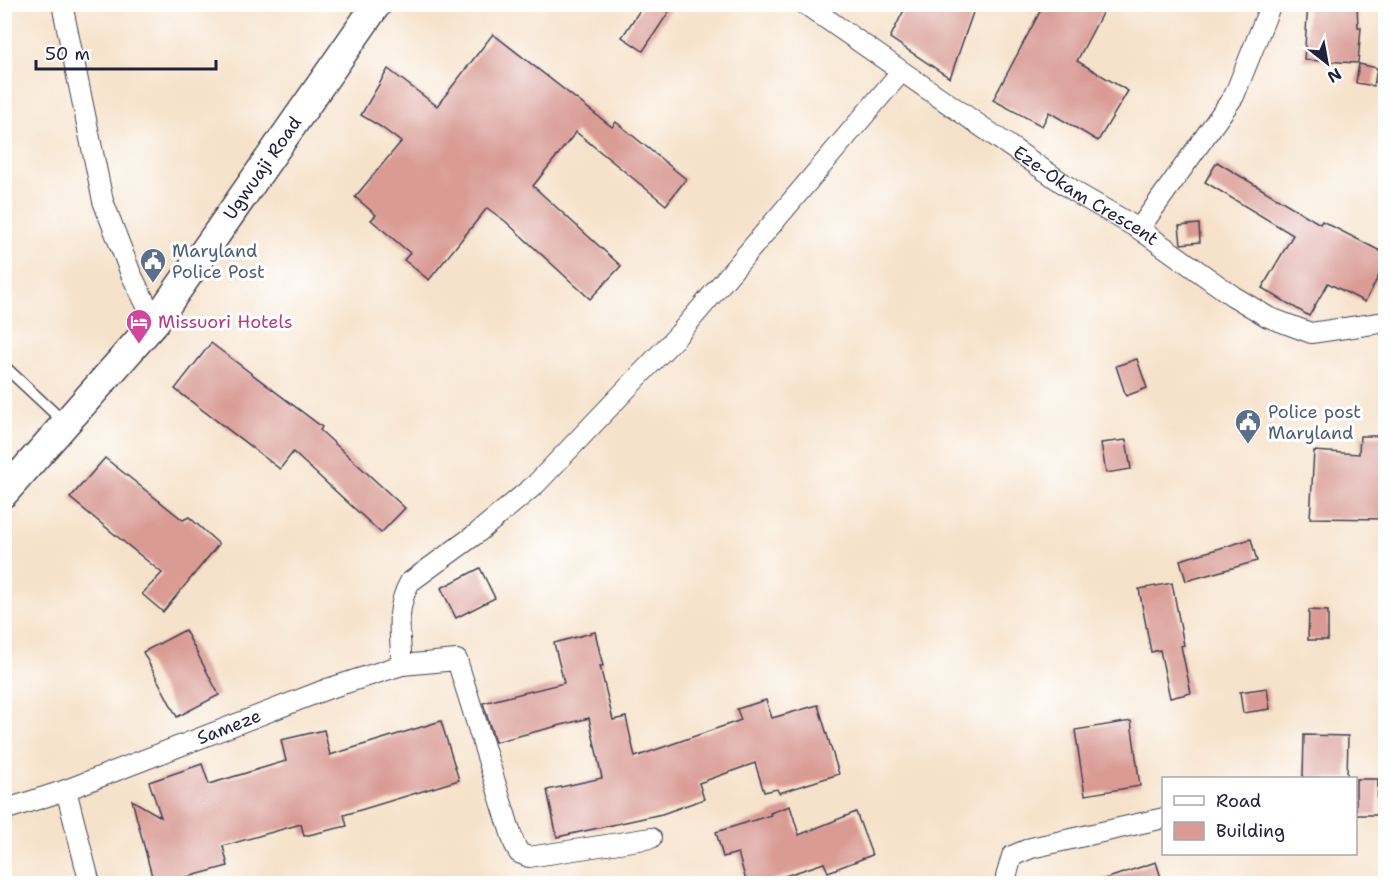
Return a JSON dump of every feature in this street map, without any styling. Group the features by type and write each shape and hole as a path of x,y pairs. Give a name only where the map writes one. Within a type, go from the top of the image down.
{"main road":[{"name":"Ugwuaji Road","path":"4,493 155,322 377,4"}],"street":[{"path":"62,4 103,201 131,274 155,322"},
{"name":"Eze-Okam Crescent","path":"806,4 1080,195 1139,229 1233,296 1268,317 1311,333 1386,322"},
{"path":"1139,229 1234,96 1271,4"},
{"path":"402,665 400,614 403,593 410,582 476,534 536,484 678,335 901,72"},
{"name":"Sameze","path":"4,810 66,790 327,689 402,665 457,660 519,853 530,857 651,838"},
{"path":"66,790 90,884"},
{"path":"1007,884 1006,877 1012,856 1031,848 1162,818"}],"lane":[{"path":"4,366 65,423"}],"building":[{"path":"644,4 674,4 643,51 622,37"},
{"path":"907,4 976,4 950,78 890,38"},
{"path":"1044,4 1107,4 1077,61 1128,91 1098,141 1049,112 1042,126 993,100"},
{"path":"1308,4 1357,4 1358,27 1361,27 1358,63 1304,60"},
{"path":"493,34 612,127 616,122 686,179 666,205 576,132 533,186 621,266 590,299 505,221 487,208 429,280 404,260 410,253 371,220 376,215 355,197 401,142 361,115 388,69 437,106"},
{"path":"1359,64 1377,68 1374,86 1356,83"},
{"path":"1217,162 1320,224 1322,221 1386,254 1386,262 1365,302 1328,283 1309,316 1262,288 1293,235 1205,182"},
{"path":"1199,224 1200,242 1181,244 1179,226"},
{"path":"211,343 322,427 320,430 405,508 381,533 293,452 280,469 175,389"},
{"path":"1137,359 1147,388 1126,396 1116,366"},
{"path":"1360,436 1386,436 1386,519 1310,518 1314,451 1359,454"},
{"path":"1126,440 1131,469 1106,473 1101,443"},
{"path":"105,458 183,520 189,517 219,544 163,612 142,594 162,573 70,498"},
{"path":"1251,539 1257,561 1186,581 1180,560"},
{"path":"480,568 495,598 456,618 441,588"},
{"path":"1172,583 1184,645 1181,646 1191,693 1170,698 1160,650 1151,652 1139,589"},
{"path":"1309,610 1328,611 1328,640 1308,640"},
{"path":"185,630 219,695 177,717 143,652"},
{"path":"595,632 603,666 600,666 613,720 626,717 635,757 741,720 737,709 766,700 772,718 818,705 839,774 779,793 777,789 764,792 755,763 699,783 704,799 662,814 557,837 547,790 602,778 589,718 495,742 483,703 564,683 554,643"},
{"path":"1267,688 1270,709 1243,713 1240,692"},
{"path":"441,721 459,780 344,815 347,826 304,836 301,824 223,846 228,866 162,884 154,884 132,800 161,817 149,782 202,764 209,784 286,761 281,740 324,730 330,755"},
{"path":"1131,721 1140,786 1085,795 1075,730"},
{"path":"1304,735 1348,736 1347,777 1303,777"},
{"path":"1357,779 1378,779 1377,815 1357,815"},
{"path":"790,806 799,835 856,812 872,855 828,872 824,863 761,884 747,884 738,853 723,857 716,832 771,815 770,813"},
{"path":"1156,862 1163,884 1103,884 1102,880"}],"place":[{"name":"Maryland Police Post","path":"153,284"},
{"name":"Missuori Hotels","path":"139,345"},
{"name":"Police post Maryland","path":"1248,445"}]}
